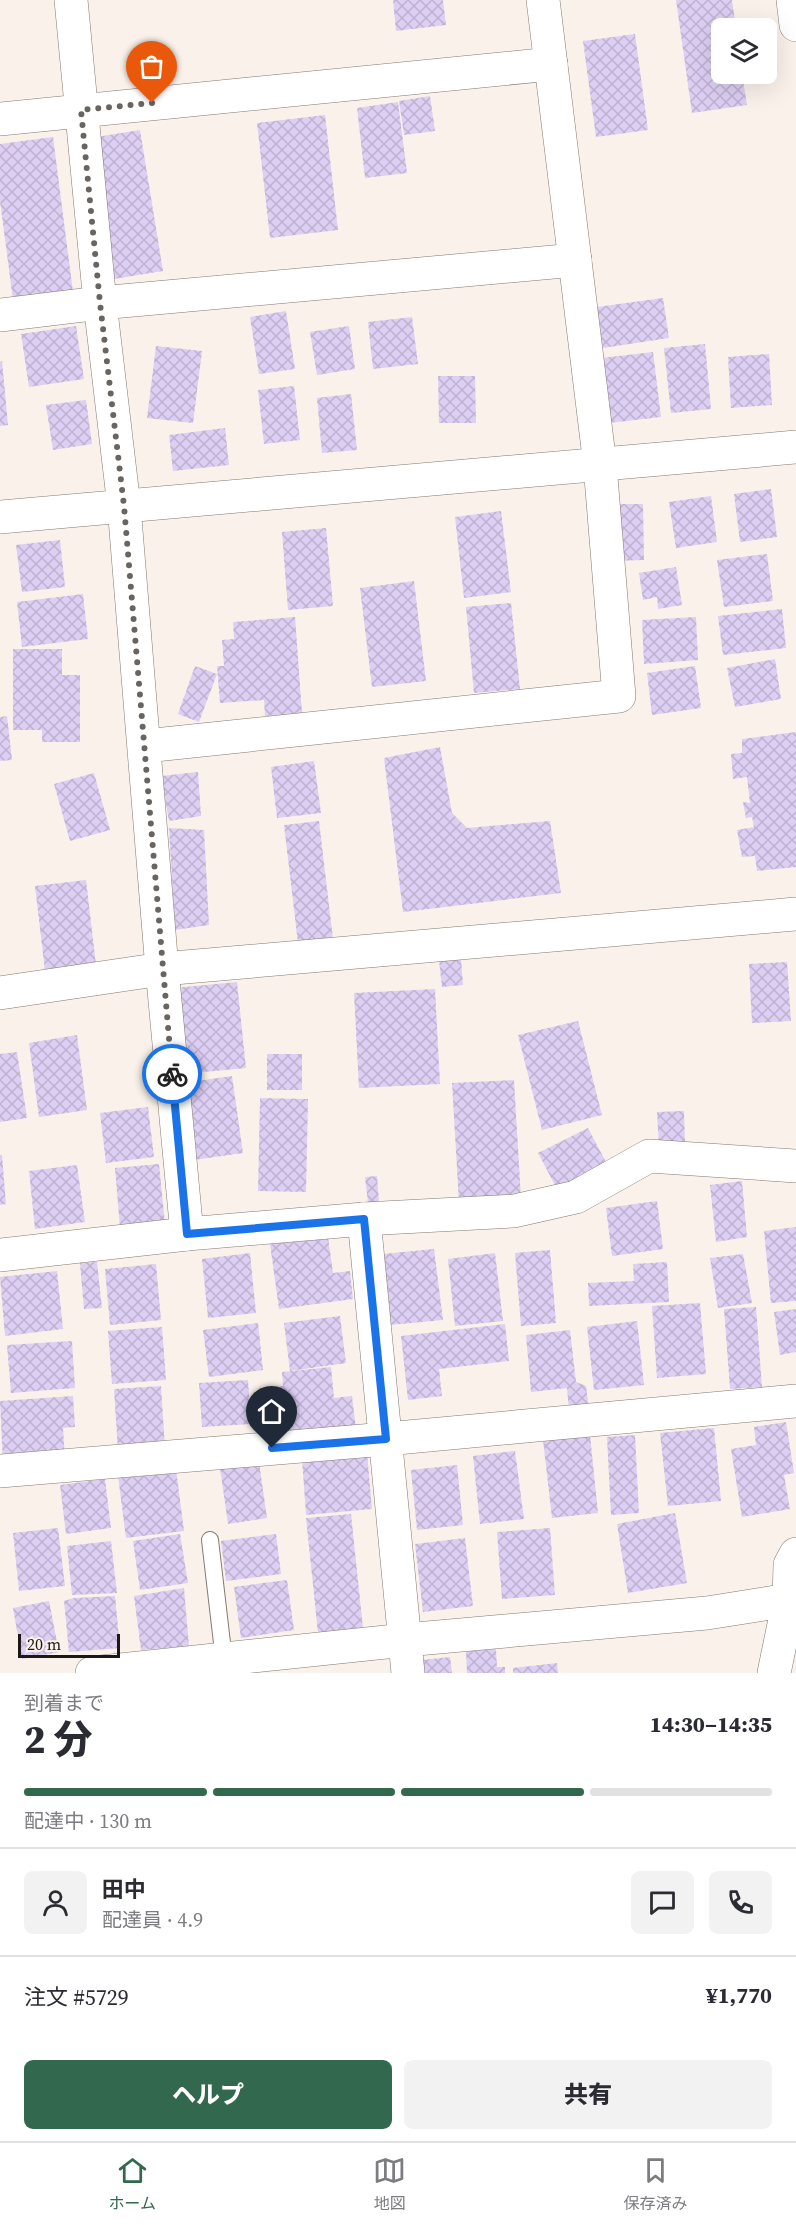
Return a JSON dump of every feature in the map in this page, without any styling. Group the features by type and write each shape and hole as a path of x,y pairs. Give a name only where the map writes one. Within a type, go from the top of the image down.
{"street":[{"path":"71,0 100,303 124,506 162,969 187,1234"},
{"path":"145,746 619,696 600,465 543,0"},
{"path":"793,0 796,25"},
{"path":"0,119 551,64"},
{"path":"0,315 100,303 575,260"},
{"path":"0,518 796,447"},
{"path":"0,993 162,969 796,914"},
{"path":"0,1255 187,1234 364,1219 514,1211 576,1197 650,1156 796,1166"},
{"path":"364,1219 408,1673"},
{"path":"0,1471 386,1439 796,1401"},
{"path":"774,1673 793,1602 790,1565 796,1554"},
{"path":"92,1673 405,1640 707,1613 793,1602"}],"lane":[{"path":"210,1540 224,1660"}],"building":[{"path":"393,0 443,0 446,25 396,31"},
{"path":"676,0 732,0 735,18 711,18 711,84 744,84 747,105 692,113"},
{"path":"635,34 648,130 596,137 583,41"},
{"path":"430,96 435,131 404,135 399,101"},
{"path":"398,102 407,173 365,178 357,108"},
{"path":"325,115 338,230 270,238 257,123"},
{"path":"140,130 163,271 114,279 90,138"},
{"path":"53,137 73,292 13,300 0,201 0,144"},
{"path":"663,298 669,338 603,348 597,307"},
{"path":"286,311 295,369 259,374 250,317"},
{"path":"412,317 418,364 373,369 368,322"},
{"path":"76,326 84,379 29,387 21,334"},
{"path":"349,326 355,369 317,375 310,332"},
{"path":"705,344 711,409 671,413 664,348"},
{"path":"156,346 202,351 193,423 147,418"},
{"path":"653,352 661,417 609,423 601,358"},
{"path":"769,354 772,405 731,408 728,357"},
{"path":"2,361 8,425 0,426 0,362"},
{"path":"438,376 475,376 476,423 439,423"},
{"path":"294,386 300,440 264,444 258,390"},
{"path":"351,394 357,450 322,453 317,398"},
{"path":"86,400 92,444 53,450 46,405"},
{"path":"225,428 229,465 173,471 169,435"},
{"path":"771,489 777,537 740,542 734,494"},
{"path":"711,496 717,542 676,548 669,502"},
{"path":"611,504 643,504 644,560 613,561"},
{"path":"501,511 511,592 464,598 455,517"},
{"path":"326,528 333,606 288,610 282,532"},
{"path":"60,540 65,587 22,592 16,545"},
{"path":"767,554 773,601 724,607 717,560"},
{"path":"676,567 682,605 658,609 657,597 643,600 639,573"},
{"path":"414,581 426,681 372,687 360,588"},
{"path":"83,594 88,639 22,647 17,602"},
{"path":"511,603 520,689 474,693 466,607"},
{"path":"782,609 786,648 723,655 718,616"},
{"path":"295,617 302,713 265,716 264,700 220,703 217,666 224,666 222,640 234,639 233,622"},
{"path":"696,617 698,660 644,664 642,620"},
{"path":"13,649 62,649 62,675 80,675 80,742 42,742 42,730 13,730"},
{"path":"775,659 781,699 735,707 727,668"},
{"path":"195,666 217,674 199,722 178,714"},
{"path":"695,666 701,708 652,715 647,673"},
{"path":"7,716 12,760 0,761 0,717"},
{"path":"796,732 796,867 757,871 755,856 742,857 737,830 754,827 752,817 746,818 743,802 750,803 747,777 733,779 731,754 742,753 742,739"},
{"path":"440,747 452,813 467,828 550,821 561,893 403,912 384,758"},
{"path":"314,761 321,813 277,818 271,767"},
{"path":"198,772 201,816 169,821 161,776"},
{"path":"94,773 110,830 70,841 54,784"},
{"path":"319,821 333,939 298,943 284,825"},
{"path":"169,828 204,830 209,925 175,930"},
{"path":"86,880 96,965 45,971 35,886"},
{"path":"461,959 463,985 442,987 439,961"},
{"path":"787,962 791,1021 752,1023 749,964"},
{"path":"237,982 246,1068 183,1074 174,988"},
{"path":"435,989 440,1084 359,1088 354,993"},
{"path":"578,1021 602,1115 542,1130 518,1035"},
{"path":"77,1035 87,1110 39,1117 29,1043"},
{"path":"17,1052 27,1118 0,1122 0,1054"},
{"path":"267,1054 302,1054 302,1090 267,1090"},
{"path":"232,1076 243,1153 194,1160 183,1083"},
{"path":"514,1080 521,1199 459,1203 452,1083"},
{"path":"260,1098 308,1099 306,1192 258,1191"},
{"path":"148,1107 154,1157 106,1163 100,1113"},
{"path":"684,1111 685,1144 659,1146 657,1112"},
{"path":"588,1128 607,1164 557,1189 538,1153"},
{"path":"0,1155 2,1155 6,1204 0,1205"},
{"path":"159,1164 165,1224 120,1228 115,1168"},
{"path":"77,1165 85,1222 35,1229 29,1171"},
{"path":"377,1176 379,1202 368,1203 365,1177"},
{"path":"742,1181 747,1237 716,1242 710,1185"},
{"path":"657,1201 663,1249 612,1256 606,1208"},
{"path":"796,1227 796,1301 771,1303 764,1231"},
{"path":"328,1237 333,1273 350,1271 353,1299 279,1309 270,1244"},
{"path":"434,1249 443,1320 390,1325 383,1254"},
{"path":"550,1250 556,1323 521,1326 515,1253"},
{"path":"250,1253 256,1313 208,1318 202,1259"},
{"path":"495,1253 503,1321 455,1326 448,1259"},
{"path":"743,1254 752,1303 718,1308 710,1258"},
{"path":"97,1262 102,1308 84,1309 80,1263"},
{"path":"667,1262 669,1302 589,1306 588,1283 634,1281 633,1264"},
{"path":"156,1264 161,1320 110,1325 105,1269"},
{"path":"57,1271 63,1329 5,1336 0,1277"},
{"path":"700,1303 706,1374 657,1378 652,1306"},
{"path":"756,1307 762,1387 730,1389 724,1309"},
{"path":"796,1309 796,1352 780,1355 774,1312"},
{"path":"340,1316 346,1363 290,1371 284,1323"},
{"path":"637,1321 644,1385 594,1390 587,1327"},
{"path":"258,1323 263,1370 209,1377 203,1330"},
{"path":"505,1324 509,1361 439,1369 442,1396 408,1400 401,1336"},
{"path":"162,1327 166,1380 112,1384 108,1331"},
{"path":"570,1330 576,1382 586,1386 589,1409 569,1411 567,1388 531,1392 526,1335"},
{"path":"72,1341 75,1388 11,1393 7,1345"},
{"path":"331,1367 334,1398 352,1396 356,1429 287,1436 285,1416 262,1418 259,1388 283,1386 282,1372"},
{"path":"248,1380 251,1424 202,1427 199,1383"},
{"path":"161,1386 165,1449 118,1452 114,1389"},
{"path":"73,1396 75,1427 63,1428 65,1460 3,1464 0,1401"},
{"path":"786,1422 794,1473 784,1475 790,1509 742,1517 731,1449 756,1445 754,1427"},
{"path":"714,1428 721,1501 668,1506 660,1433"},
{"path":"590,1435 598,1513 552,1518 543,1440"},
{"path":"635,1435 639,1513 611,1515 607,1437"},
{"path":"515,1451 524,1519 480,1524 473,1456"},
{"path":"367,1453 372,1509 306,1515 302,1458"},
{"path":"259,1462 267,1518 228,1524 220,1468"},
{"path":"457,1465 463,1525 417,1530 411,1470"},
{"path":"176,1469 184,1531 126,1538 118,1476"},
{"path":"105,1479 111,1528 66,1534 60,1485"},
{"path":"675,1513 687,1583 628,1593 617,1524"},
{"path":"351,1514 363,1628 318,1633 306,1518"},
{"path":"58,1528 65,1586 19,1591 13,1533"},
{"path":"550,1528 555,1595 502,1599 497,1532"},
{"path":"180,1534 188,1583 140,1590 133,1541"},
{"path":"276,1534 281,1574 226,1581 221,1541"},
{"path":"465,1538 473,1606 423,1612 415,1544"},
{"path":"111,1541 117,1593 72,1595 67,1546"},
{"path":"287,1580 294,1630 241,1638 234,1587"},
{"path":"184,1588 189,1646 141,1650 134,1596"},
{"path":"115,1596 120,1648 69,1652 64,1601 74,1598"},
{"path":"49,1601 59,1652 22,1659 13,1608"},
{"path":"496,1649 497,1667 505,1667 505,1673 467,1673 466,1651"},
{"path":"450,1657 452,1673 415,1673 413,1661"},
{"path":"557,1663 558,1673 513,1673 513,1668"}],"way so far":[{"path":"152,103 81,110 100,303 124,506 172,1074"}],"route":[{"path":"172,1074 187,1234 364,1219 386,1439 272,1448"}]}
